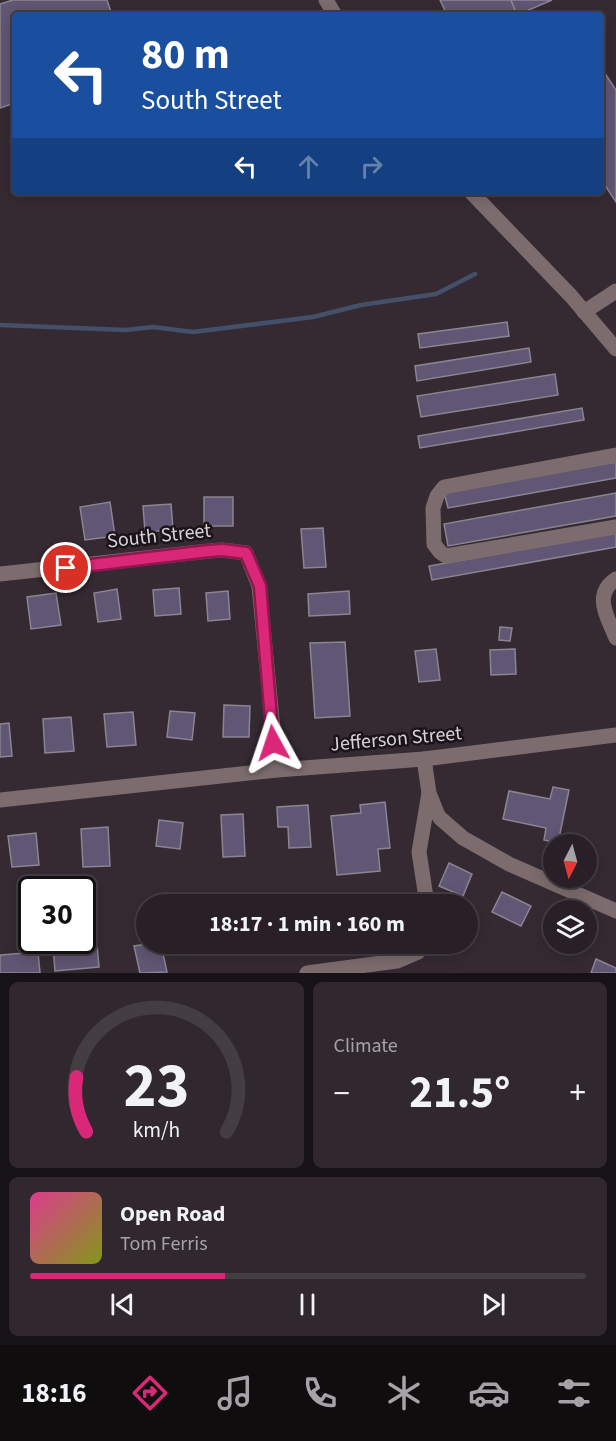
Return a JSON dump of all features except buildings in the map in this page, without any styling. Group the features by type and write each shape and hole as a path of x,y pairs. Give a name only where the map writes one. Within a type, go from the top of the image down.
{"street":[{"path":"474,195 571,296 616,349"},
{"path":"584,312 616,291"},
{"path":"616,455 444,487 437,496 433,508 434,544 446,556 616,526"},
{"name":"South Street","path":"0,574 209,551 246,553 260,586 276,770"},
{"path":"616,579 606,590 602,603 616,639"},
{"name":"Jefferson Street","path":"0,801 276,770 424,759 616,735"},
{"path":"424,759 429,793 440,818 463,838 509,864 616,911"},
{"path":"425,894 419,852 429,793"},
{"path":"307,973 397,961 413,954"}],"waterway":[{"path":"0,325 126,330 153,327 193,332 313,317 361,305 436,294 475,274"}],"route":[{"path":"66,568 209,551 246,553 260,586 273,743"}]}
